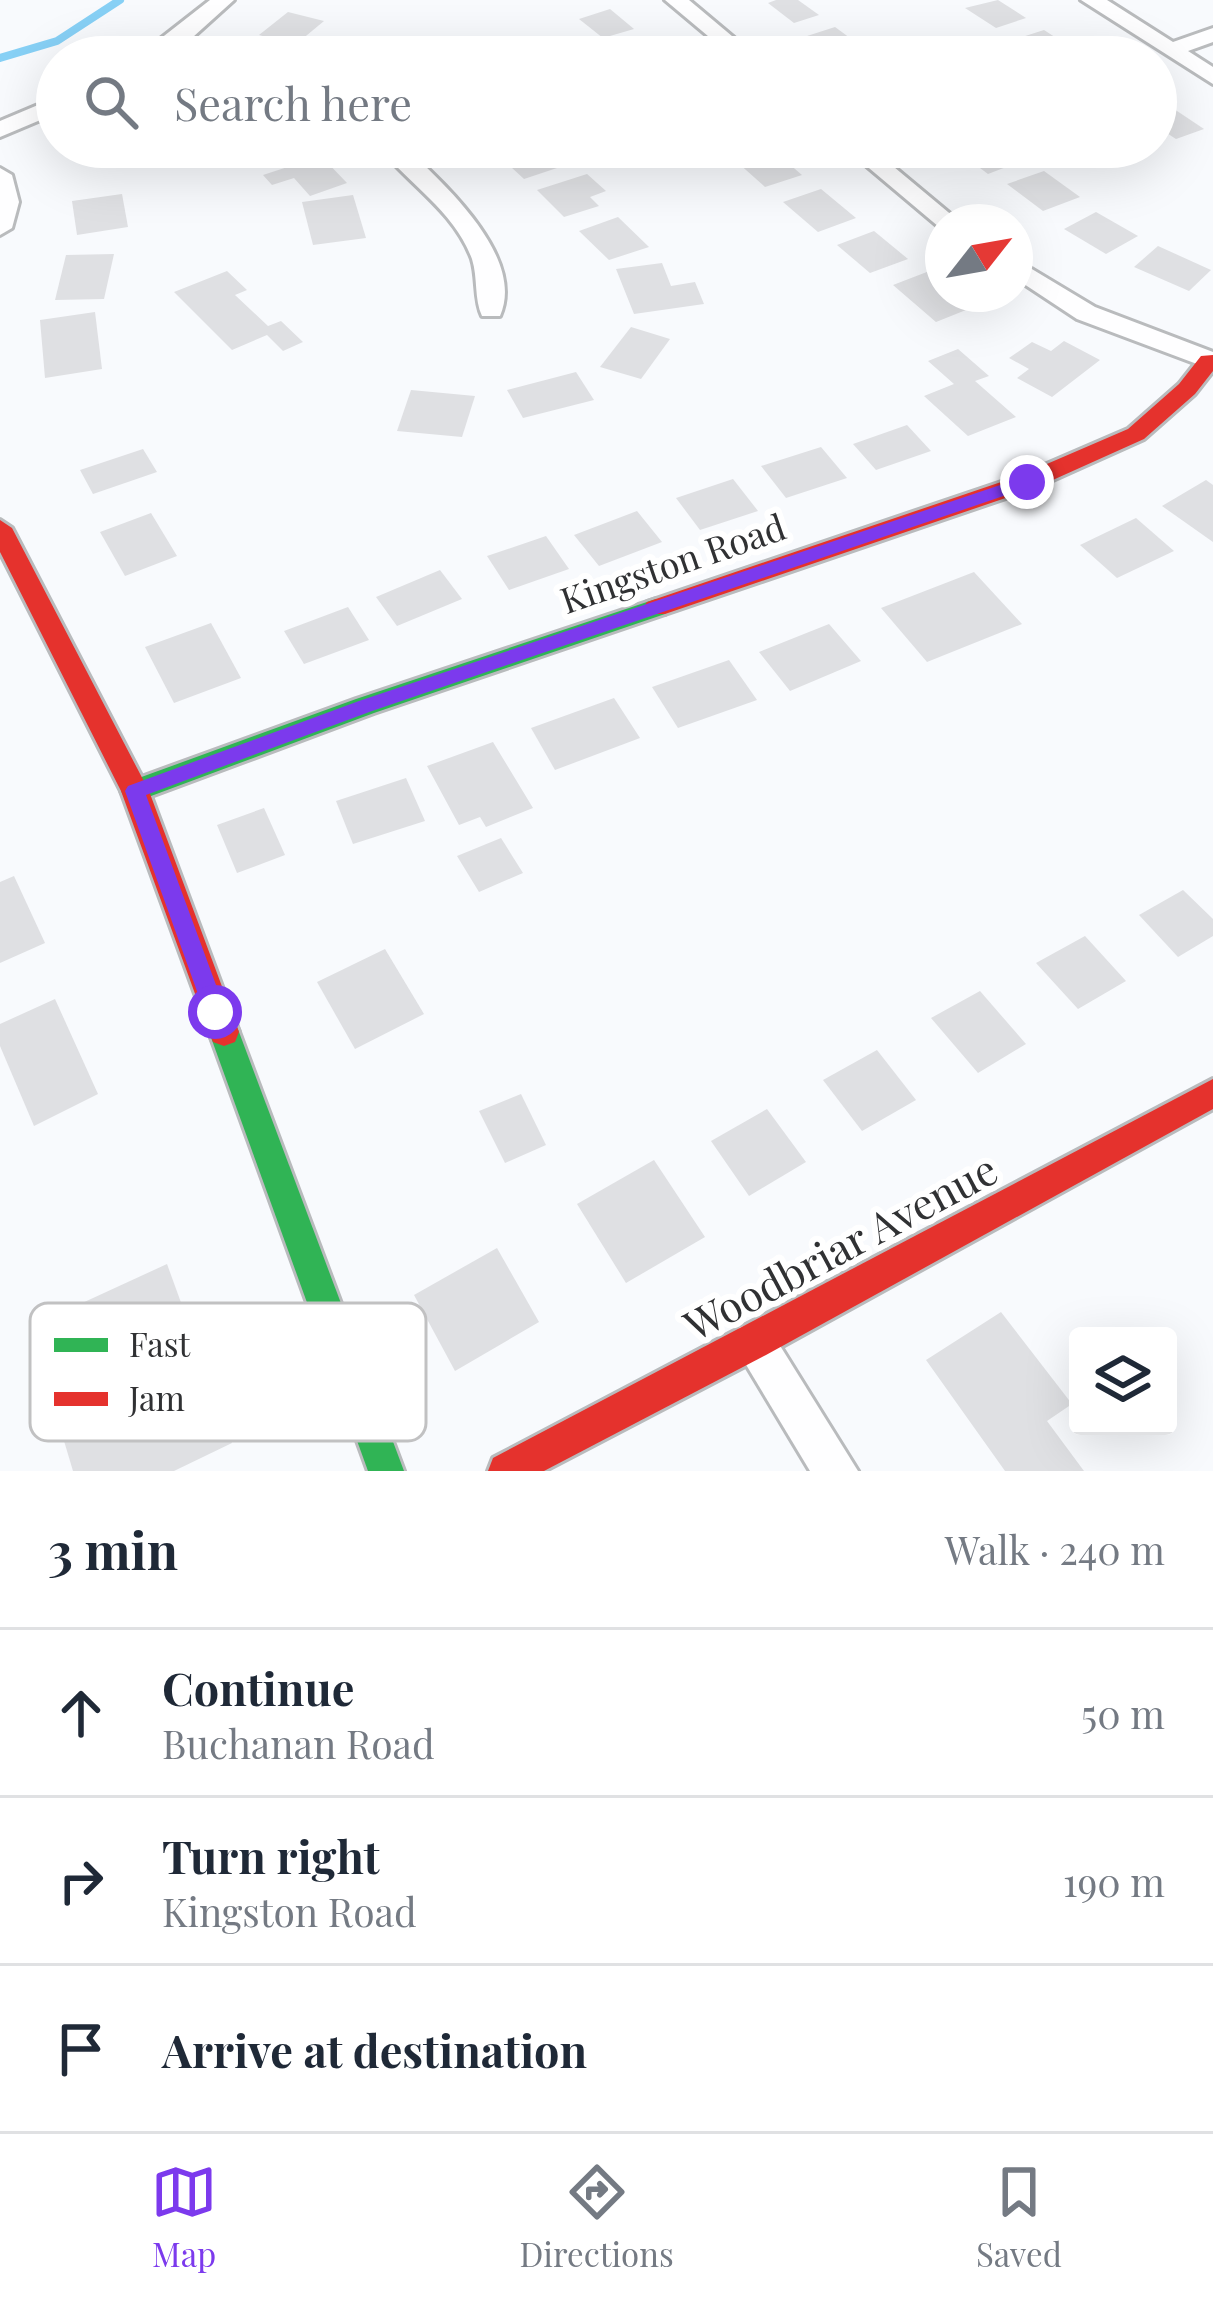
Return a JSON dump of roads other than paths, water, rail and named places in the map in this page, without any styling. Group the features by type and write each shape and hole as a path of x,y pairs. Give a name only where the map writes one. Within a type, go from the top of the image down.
{"street":[{"path":"181,36 223,0"},
{"path":"676,0 720,36"},
{"path":"1092,0 1149,36"},
{"path":"1177,48 1213,34"},
{"path":"1177,54 1213,76"},
{"path":"0,130 36,114"},
{"path":"410,168 481,245 494,280 491,310"},
{"path":"882,168 926,204"},
{"path":"0,175 8,191 0,229"},
{"path":"1033,279 1086,313 1211,362"},
{"name":"Kingston Road","path":"135,791 365,706 1027,482 1136,434 1211,362"},
{"path":"0,528 135,791 324,1303"},
{"name":"Woodbriar Avenue","path":"506,1471 754,1343 1213,1093"},
{"path":"754,1343 836,1471"},
{"path":"375,1441 386,1471"}],"waterway":[{"path":"65,36 120,0"},
{"path":"0,58 36,47"}]}
